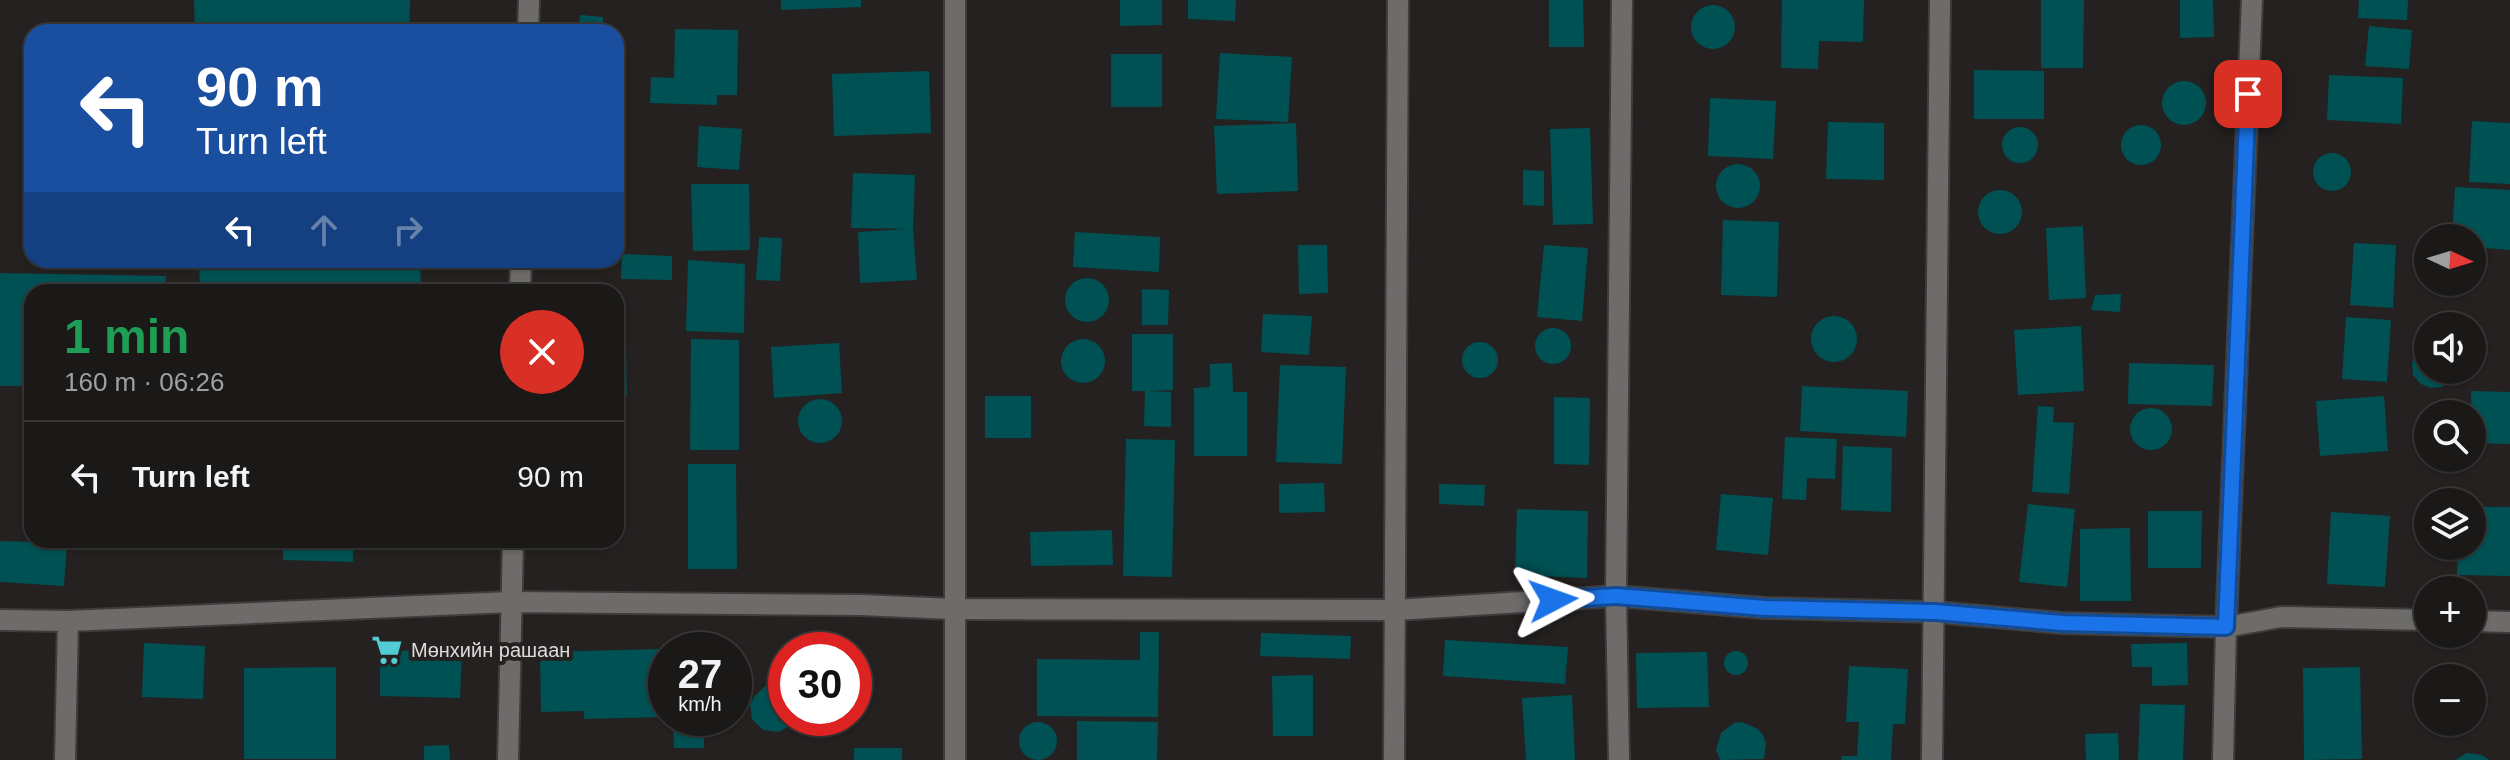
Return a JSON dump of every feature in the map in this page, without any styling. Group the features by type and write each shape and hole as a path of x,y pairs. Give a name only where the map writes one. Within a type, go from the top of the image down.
{"street":[{"path":"528,24 529,0"},
{"path":"955,0 955,760"},
{"path":"1394,760 1398,0"},
{"path":"1619,760 1616,596 1622,0"},
{"path":"1932,760 1940,0"},
{"path":"2223,760 2252,0"},
{"path":"508,760 513,548"},
{"path":"0,620 68,621 511,602 861,605 953,609 1396,610 1616,596 1765,608 1935,612 2062,623 2226,627 2281,617 2414,620"},
{"path":"65,760 68,621"},
{"path":"2486,621 2510,622"}],"building":[{"path":"194,0 410,0 409,24 195,24"},
{"path":"781,0 861,0 861,7 781,10"},
{"path":"1120,0 1162,0 1162,25 1120,26"},
{"path":"1188,0 1236,0 1235,21 1188,19"},
{"path":"1549,0 1583,0 1584,47 1549,47"},
{"path":"1782,0 1864,0 1863,42 1819,41 1818,69 1781,68"},
{"path":"2041,0 2084,0 2083,68 2041,68"},
{"path":"2180,0 2213,0 2214,37 2180,38"},
{"path":"2359,0 2408,0 2407,20 2358,18"},
{"path":"1713,5 1729,11 1735,27 1729,43 1713,49 1697,43 1691,27 1697,11"},
{"path":"580,15 603,17 603,24 579,24"},
{"path":"2369,26 2412,30 2409,69 2365,66"},
{"path":"675,29 738,30 737,95 717,95 717,105 650,103 651,77 674,78"},
{"path":"1220,53 1292,57 1288,122 1216,119"},
{"path":"1111,54 1162,54 1162,107 1111,107"},
{"path":"1974,70 2044,71 2044,119 1974,119"},
{"path":"929,71 931,133 834,136 832,74"},
{"path":"2329,75 2403,78 2401,124 2327,120"},
{"path":"2184,81 2200,87 2206,103 2200,119 2184,125 2168,119 2162,103 2168,87"},
{"path":"1710,98 1776,101 1773,159 1708,156"},
{"path":"2472,121 2510,123 2510,184 2469,182"},
{"path":"1828,122 1884,123 1884,180 1826,179"},
{"path":"1296,123 1298,191 1217,194 1214,126"},
{"path":"2141,125 2155,131 2161,145 2155,159 2141,165 2127,159 2121,145 2127,131"},
{"path":"699,126 742,129 739,170 697,167"},
{"path":"2020,127 2033,132 2038,145 2033,158 2020,163 2007,158 2002,145 2007,132"},
{"path":"1590,128 1593,224 1553,225 1550,129"},
{"path":"2332,153 2346,158 2351,172 2346,186 2332,191 2318,186 2313,172 2318,158"},
{"path":"1738,164 1754,170 1760,186 1754,202 1738,208 1722,202 1716,186 1722,170"},
{"path":"1523,170 1544,171 1544,206 1523,205"},
{"path":"853,173 915,175 913,229 917,280 860,283 858,232 907,229 851,228"},
{"path":"691,184 749,184 750,250 693,251"},
{"path":"2455,187 2510,190 2510,250 2486,248 2486,224 2453,224"},
{"path":"2000,190 2016,196 2022,212 2016,228 2000,234 1984,228 1978,212 1984,196"},
{"path":"1723,220 1779,222 1777,297 1721,295"},
{"path":"2083,226 2086,298 2049,300 2046,228"},
{"path":"1075,232 1160,237 1159,272 1073,267"},
{"path":"759,237 782,238 780,281 756,280"},
{"path":"2354,243 2396,245 2393,308 2350,305"},
{"path":"1298,245 1327,245 1328,293 1299,294"},
{"path":"1544,245 1588,248 1582,321 1537,317"},
{"path":"624,254 672,256 672,280 621,279"},
{"path":"688,260 745,264 744,333 686,331"},
{"path":"199,268 420,268 421,284 200,284"},
{"path":"0,273 166,276 166,284 24,284 24,386 0,386"},
{"path":"1087,278 1103,284 1109,300 1103,316 1087,322 1071,316 1065,300 1071,284"},
{"path":"1142,289 1169,290 1168,325 1142,325"},
{"path":"2121,294 2120,312 2091,310 2095,295"},
{"path":"1263,314 1312,316 1309,355 1261,352"},
{"path":"1834,316 1850,323 1857,339 1850,355 1834,362 1818,355 1811,339 1818,323"},
{"path":"2346,317 2391,320 2387,382 2342,379"},
{"path":"2081,326 2084,391 2018,395 2014,330"},
{"path":"1553,328 1566,333 1571,346 1566,359 1553,364 1540,359 1535,346 1540,333"},
{"path":"1132,334 1173,334 1173,390 1148,391 1171,392 1171,427 1144,426 1145,391 1132,391"},
{"path":"691,339 739,340 739,450 690,450"},
{"path":"1083,339 1099,345 1105,361 1099,377 1083,383 1067,377 1061,361 1067,345"},
{"path":"1480,342 1493,347 1498,360 1493,373 1480,378 1467,373 1462,360 1467,347"},
{"path":"839,343 842,393 774,398 771,347"},
{"path":"624,346 626,346 627,395 624,395"},
{"path":"1232,363 1233,392 1247,392 1247,456 1194,456 1194,388 1210,387 1210,364"},
{"path":"2129,363 2214,365 2212,406 2128,404"},
{"path":"1280,365 1346,367 1342,464 1276,462"},
{"path":"2421,384 2446,384 2442,387 2431,388"},
{"path":"1802,386 1908,391 1906,437 1800,431"},
{"path":"2471,391 2510,392 2510,444 2486,443 2486,400 2471,400"},
{"path":"985,396 1031,396 1031,438 985,438"},
{"path":"2384,396 2388,451 2320,456 2316,401"},
{"path":"1554,397 1590,398 1589,465 1554,464"},
{"path":"820,399 836,405 842,421 836,437 820,443 804,437 798,421 804,405"},
{"path":"2038,406 2054,407 2053,422 2074,423 2069,494 2032,492"},
{"path":"2151,408 2166,414 2172,429 2166,444 2151,450 2136,444 2130,429 2136,414"},
{"path":"1785,437 1837,439 1835,479 1807,478 1806,500 1782,499"},
{"path":"1126,439 1175,440 1172,577 1123,576"},
{"path":"1843,446 1892,448 1891,512 1841,510"},
{"path":"688,464 736,464 737,569 688,569"},
{"path":"1324,483 1325,512 1279,513 1279,484"},
{"path":"1439,484 1485,485 1484,506 1439,504"},
{"path":"1721,494 1773,498 1768,555 1716,550"},
{"path":"2028,504 2075,509 2067,587 2019,582"},
{"path":"2486,507 2510,507 2510,576 2457,575 2458,560 2486,560"},
{"path":"1517,509 1588,511 1587,578 1515,575"},
{"path":"2148,511 2202,511 2201,568 2148,568"},
{"path":"2331,512 2390,516 2385,587 2327,584"},
{"path":"2130,528 2131,601 2080,601 2080,529"},
{"path":"1112,530 1113,565 1031,566 1030,532"},
{"path":"0,541 24,542 24,548 67,548 64,586 0,582"},
{"path":"283,548 353,548 353,562 283,560"},
{"path":"1140,632 1159,632 1158,717 1037,716 1037,659 1140,660"},
{"path":"1261,633 1351,636 1350,659 1260,656"},
{"path":"1445,640 1568,647 1565,684 1443,676"},
{"path":"144,643 205,646 203,699 142,697"},
{"path":"2187,643 2188,685 2152,686 2152,667 2132,667 2131,644"},
{"path":"648,649 648,717 584,719 584,711 541,712 540,652"},
{"path":"380,650 462,652 460,698 380,696"},
{"path":"1736,651 1745,654 1748,663 1745,672 1736,675 1727,672 1724,663 1727,654"},
{"path":"1707,652 1709,707 1637,708 1636,653"},
{"path":"1849,666 1908,669 1905,724 1893,724 1891,760 1841,760 1842,756 1857,756 1859,722 1846,722"},
{"path":"336,667 336,759 244,759 244,668"},
{"path":"2360,667 2362,759 2304,760 2303,668"},
{"path":"1313,675 1313,736 1273,736 1272,676"},
{"path":"768,686 768,731 763,730 752,719 754,697"},
{"path":"1572,695 1575,760 1526,760 1522,698"},
{"path":"2140,704 2185,705 2183,760 2138,760"},
{"path":"1077,721 1158,722 1157,760 1077,760"},
{"path":"1038,722 1051,728 1057,741 1051,754 1038,760 1025,754 1019,741 1025,728"},
{"path":"1742,722 1758,729 1763,735 1766,743 1764,759 1720,760 1716,750 1721,733 1734,723"},
{"path":"2118,733 2119,760 2086,760 2085,734"},
{"path":"674,736 704,736 704,748 674,748"},
{"path":"449,745 450,760 424,760 424,746"},
{"path":"854,748 902,748 902,760 854,760"},
{"path":"2467,753 2482,755 2489,760 2455,760"}],"place":[{"name":"Мөнхийн рашаан","path":"387,650"}],"route":[{"path":"1553,600 1616,596 1765,608 1935,612 2062,623 2226,627 2248,94"}]}
